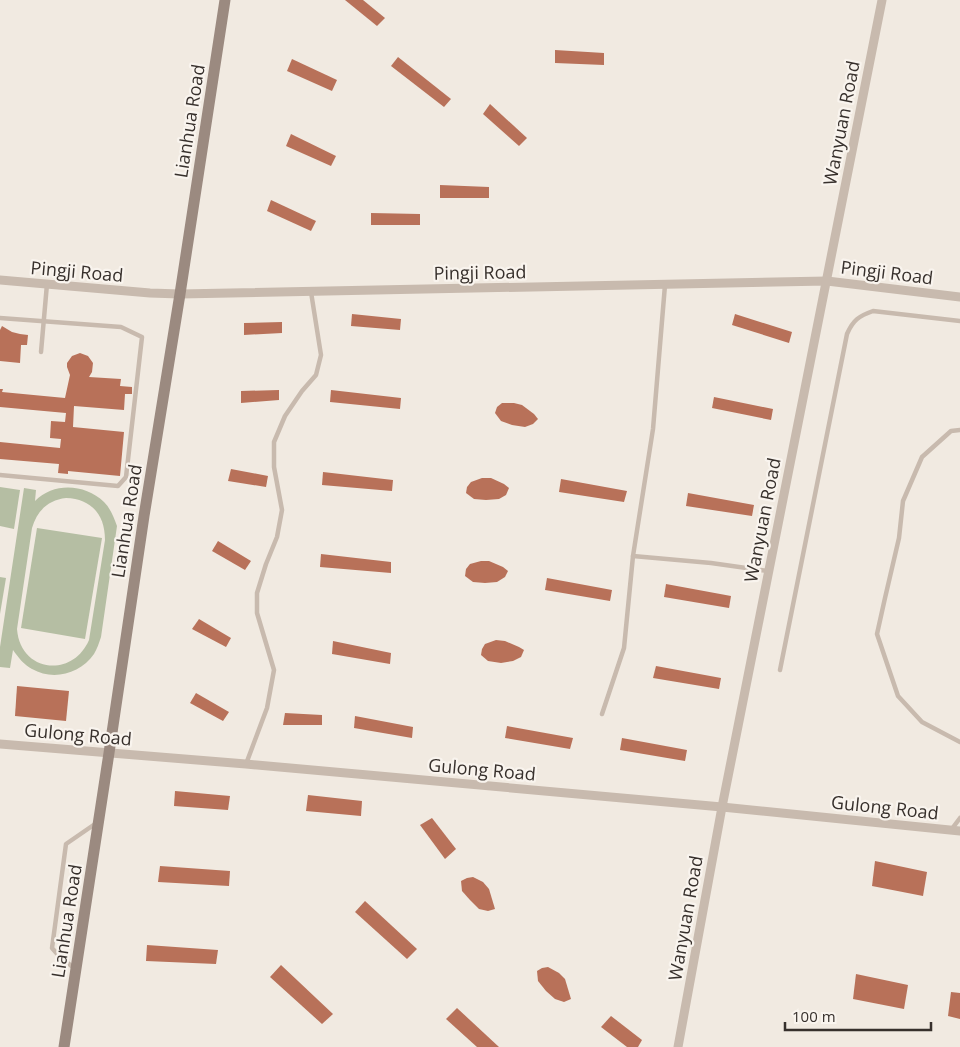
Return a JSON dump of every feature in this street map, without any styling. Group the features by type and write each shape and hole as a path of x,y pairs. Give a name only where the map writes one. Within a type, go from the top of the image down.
{"main road":[{"name":"Lianhua Road","path":"64,1047 144,516 225,0"}],"street":[{"name":"Wanyuan Road","path":"678,1047 722,807 882,0"},
{"name":"Pingji Road","path":"0,280 180,294 827,281 960,297"},
{"name":"Gulong Road","path":"0,744 246,764 956,830"}],"lane":[{"path":"41,352 46,284"},
{"path":"602,714 624,648 633,556 652,429 665,284"},
{"path":"246,764 267,708 274,670 257,613 257,593 277,537 282,510 274,468 274,442 285,416 316,374 321,355 311,292"},
{"path":"780,670 847,334 852,323 862,315 874,310 960,321"},
{"path":"0,318 121,327 142,337 126,477 118,486 0,475"},
{"path":"960,430 950,431 922,457 903,501 899,538 877,634 898,696 922,722 960,742"},
{"path":"633,556 711,563 768,571"},
{"path":"956,830 960,818"},
{"path":"76,969 58,956 52,948 66,844 98,822"}],"green space":[{"path":"0,487 20,490 14,529 0,526"},
{"path":"24,488 36,490 35,501 43,495 60,488 79,489 96,496 109,508 117,526 101,637 94,654 74,671 66,674 49,675 29,667 21,661 13,650 10,668 0,667 0,647","holes":["60,499 75,499 90,505 100,516 103,523 105,540 89,640 81,652 71,661 60,665 48,665 37,662 27,654 20,643 17,629 32,528 37,516 44,507"]},
{"path":"37,528 102,538 85,639 21,628"},
{"path":"0,577 6,578 0,614"}],"building":[{"path":"345,0 363,0 385,18 377,26"},
{"path":"555,50 604,53 604,65 555,63"},
{"path":"398,57 451,99 444,107 391,66"},
{"path":"292,59 337,80 332,91 287,71"},
{"path":"490,104 527,138 519,146 483,114"},
{"path":"291,134 336,156 331,166 286,146"},
{"path":"440,185 489,187 489,198 440,198"},
{"path":"271,200 316,221 311,231 267,211"},
{"path":"371,213 420,214 420,225 371,225"},
{"path":"352,314 401,319 400,330 351,326"},
{"path":"735,314 792,332 789,343 732,325"},
{"path":"282,322 282,333 244,335 244,323"},
{"path":"2,326 12,332 28,335 27,345 21,345 20,363 0,361 0,330"},
{"path":"80,353 88,356 93,363 92,372 89,377 121,379 120,386 132,387 132,394 125,394 124,410 74,406 73,427 124,432 120,476 68,471 68,474 58,473 59,464 0,459 0,442 60,448 61,439 50,438 51,421 65,422 66,413 0,407 0,389 3,389 2,392 65,398 70,375 67,363 72,356"},
{"path":"279,390 279,400 241,403 241,391"},
{"path":"331,390 401,398 400,409 330,402"},
{"path":"714,397 773,409 771,420 712,408"},
{"path":"502,403 522,405 538,419 533,424 525,427 501,421 495,413 497,407"},
{"path":"231,469 268,476 266,487 228,481"},
{"path":"323,472 393,480 392,491 322,485"},
{"path":"482,478 491,478 504,484 509,488 506,495 499,499 486,500 474,499 466,493 467,487 471,482"},
{"path":"561,479 627,491 624,502 559,492"},
{"path":"688,493 754,505 752,516 686,506"},
{"path":"218,541 251,561 245,570 212,551"},
{"path":"321,554 391,562 391,573 320,567"},
{"path":"489,561 503,567 508,571 505,577 497,582 485,583 473,582 465,576 466,569 470,564"},
{"path":"547,578 612,590 610,601 545,590"},
{"path":"666,584 731,596 729,608 664,597"},
{"path":"199,619 231,638 226,647 192,629"},
{"path":"496,640 505,641 524,650 521,657 513,661 501,663 488,661 481,655 482,649 485,644"},
{"path":"333,641 391,653 390,664 332,654"},
{"path":"656,666 721,678 719,689 653,678"},
{"path":"17,686 69,691 66,721 15,716"},
{"path":"196,693 229,712 223,721 190,703"},
{"path":"285,713 322,715 322,725 283,725"},
{"path":"355,716 413,727 412,738 354,728"},
{"path":"507,726 573,738 570,749 505,738"},
{"path":"622,738 687,750 685,761 620,750"},
{"path":"175,791 230,796 228,810 174,806"},
{"path":"308,795 362,801 361,816 306,811"},
{"path":"432,818 456,849 445,859 420,825"},
{"path":"875,861 927,872 923,896 872,886"},
{"path":"160,866 230,871 229,886 158,882"},
{"path":"473,877 483,882 489,889 495,909 488,911 479,909 462,891 461,881"},
{"path":"365,901 417,949 407,959 355,912"},
{"path":"147,945 218,950 216,964 146,961"},
{"path":"281,965 333,1014 322,1024 270,977"},
{"path":"548,967 565,979 571,999 564,1002 555,999 538,981 537,971"},
{"path":"856,974 908,985 904,1009 853,999"},
{"path":"951,992 960,993 960,1019 948,1016"},
{"path":"457,1008 499,1047 477,1047 446,1019"},
{"path":"611,1016 642,1040 638,1047 627,1047 601,1027"}]}
